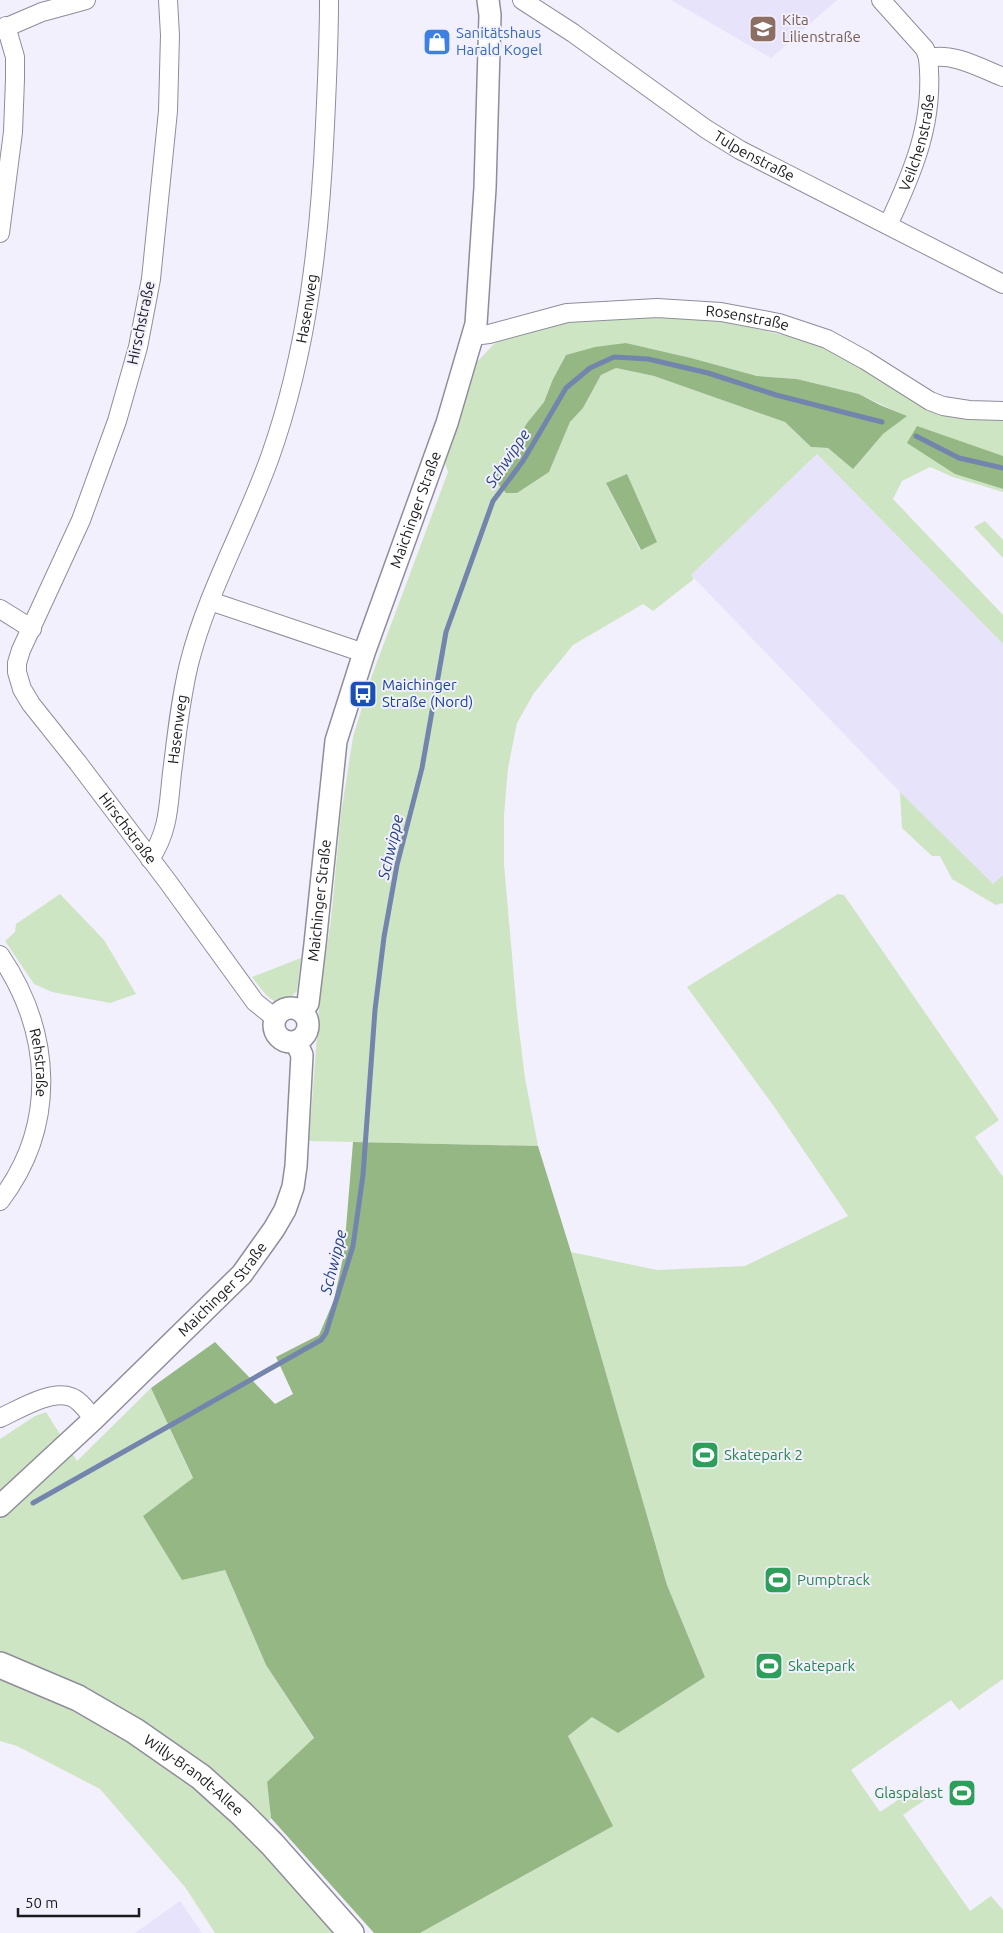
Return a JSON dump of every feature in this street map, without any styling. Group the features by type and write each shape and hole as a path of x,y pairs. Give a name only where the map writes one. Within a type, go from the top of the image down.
{"main road":[{"name":"Willy-Brandt-Allee","path":"0,1665 78,1698 143,1736 201,1777 272,1844 351,1933"}],"street":[{"path":"0,233 13,132 15,80 15,57 3,28 60,5 86,0"},
{"name":"Hirschstraße","path":"168,0 170,35 168,111 151,279 138,347 117,421 81,520 21,650 17,663 17,672 22,689 31,704 150,858 255,1002 275,1018"},
{"name":"Hasenweg","path":"150,858 164,833 182,693 190,662 210,601 242,528 270,456 301,348 318,235 324,147 329,0"},
{"name":"Maichinger Straße","path":"0,1506 94,1418 242,1274 278,1223 293,1187 296,1166 302,1055 296,1042 308,1029 308,1022 302,1012 308,1003 316,944 336,741 364,653 447,423 476,324 485,188 490,15 488,0"},
{"name":"Tulpenstraße","path":"522,0 573,33 706,129 740,150 1003,284"},
{"path":"881,0 925,49 928,58 937,56 948,57 1003,77"},
{"name":"Veilchenstraße","path":"888,225 916,163 926,127 930,76 928,58"},
{"name":"Rosenstraße","path":"473,336 489,334 567,312 657,308 721,312 779,323 827,339 936,403 969,410 1003,411"},
{"path":"210,601 364,653"},
{"path":"0,609 32,629"},
{"name":"Rehstraße","path":"0,955 20,987 35,1026 39,1044 41,1090 31,1145 23,1164 0,1201"},
{"path":"296,1042 284,1041 280,1038 274,1029 275,1018 279,1013 290,1008 302,1012"},
{"path":"0,1418 26,1406 60,1395 70,1396 77,1400 94,1418"}],"shaded area":[{"name":"Kita Lilienstraße","path":"671,0 837,0 771,58"},
{"path":"817,454 1003,644 1003,875 993,885 900,792 691,575"},
{"path":"180,1901 202,1933 135,1933"}],"green space":[{"path":"654,315 737,324 827,346 944,414 1003,419 1003,456 982,450 955,474 1003,489 1003,492 953,477 930,467 902,481 893,499 1003,615 1003,644 817,454 691,575 694,579 653,611 643,604 573,645 534,693 517,723 508,768 504,815 504,864 517,1013 525,1078 538,1146 309,1141 320,995 331,919 341,814 353,737 371,678 448,472 445,463 475,364 494,344 506,338 569,321","holes":["626,343 757,376 797,379 859,394 906,416 883,434 853,468 828,448 811,447 785,422 654,376 616,368 601,375 583,408 570,422 549,472 495,478 527,423 544,402 553,379 566,355","606,483 656,542 640,550"]},
{"path":"626,343 757,376 797,379 859,394 907,416 883,434 853,469 828,448 811,447 785,422 654,376 616,368 601,375 583,408 570,422 549,472 517,493 506,493 494,479 527,423 544,402 553,379 566,355 595,347"},
{"path":"917,426 1003,456 1003,489 955,474 907,443"},
{"path":"627,474 657,542 641,550 606,483"},
{"path":"985,521 1003,540 1003,558 974,527"},
{"path":"900,792 993,884 1003,875 1003,903 996,905 952,879 940,856 932,856 902,828"},
{"path":"60,894 104,940 136,994 110,1003 52,992 34,984 5,941 15,932 16,924"},
{"path":"838,894 844,895 999,1120 975,1137 1003,1177 1003,1679 959,1710 951,1700 851,1770 880,1812 917,1787 926,1799 903,1815 970,1911 991,1896 1003,1910 1003,1933 420,1933 612,1826 568,1736 592,1717 705,1677 667,1585 571,1252 657,1270 745,1266 848,1216 773,1105 687,987"},
{"path":"301,958 297,991 290,998 283,1001 277,1002 272,1000 252,977"},
{"path":"353,1142 538,1146 571,1252 667,1585 705,1677 618,1733 592,1717 568,1736 613,1826 420,1933 374,1933 271,1818 267,1782 314,1738 266,1665 225,1570 182,1580 143,1516 193,1478 151,1388 215,1342 275,1404 293,1394 276,1357 319,1335 334,1300 344,1253"},
{"path":"151,1388 193,1479 143,1516 225,1570 266,1665 314,1739 267,1782 271,1818 252,1838 305,1897 334,1933 215,1933 185,1887 100,1789 17,1746 0,1741 0,1439 35,1416 46,1412 77,1461"}],"waterway":[{"name":"Schwippe","path":"33,1503 321,1340 326,1333 353,1246 363,1175 375,1010 384,937 397,865 422,768 446,632 493,501 523,461 566,388 590,368 614,357 648,359 708,373 776,395 882,422"},
{"name":"Schwippe","path":"916,436 959,458 1003,468"}],"place":[{"name":"Kita Lilienstraße","path":"763,29"},
{"name":"Sanitätshaus Harald Kogel","path":"437,42"},
{"name":"Maichinger Straße (Nord)","path":"363,694"},
{"name":"Skatepark 2","path":"705,1455"},
{"name":"Pumptrack","path":"778,1580"},
{"name":"Skatepark","path":"769,1666"},
{"name":"Glaspalast","path":"962,1793"}]}
